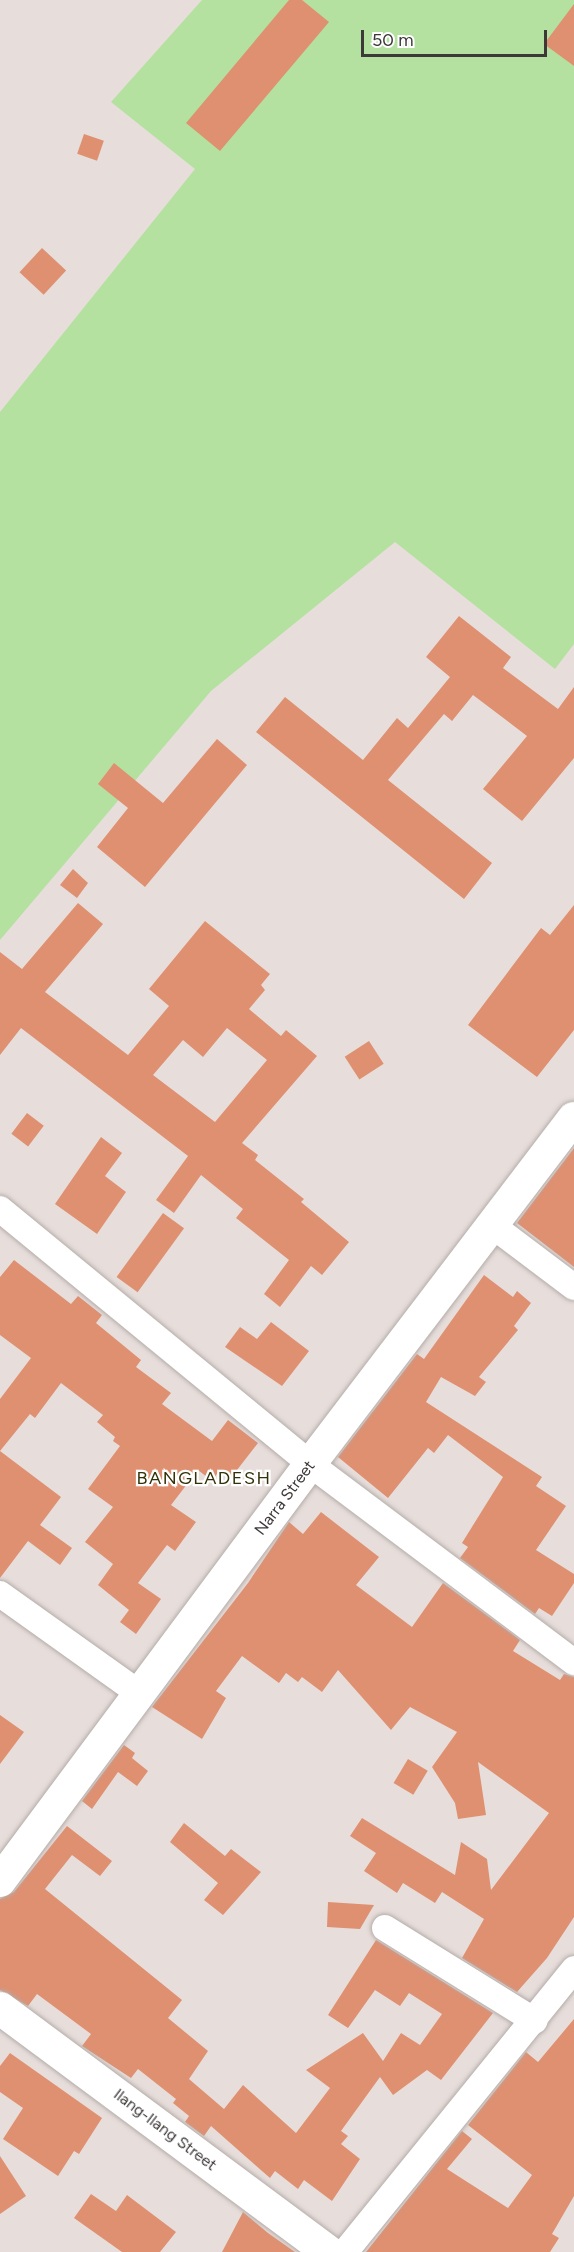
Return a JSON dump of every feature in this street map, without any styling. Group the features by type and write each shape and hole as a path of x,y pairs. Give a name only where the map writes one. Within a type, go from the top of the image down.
{"main road":[{"name":"Ilang-Ilang Street","path":"0,2008 329,2252"}],"street":[{"name":"Narra Street","path":"0,1881 310,1464 574,1118"},
{"path":"0,1209 310,1464 574,1662"},
{"path":"493,1226 574,1287"},
{"path":"0,1594 140,1694"},
{"path":"385,1928 535,2021"},
{"path":"345,2252 407,2172 535,2021 574,1969"}],"green space":[{"path":"202,0 574,0 574,644 555,669 395,542 211,691 0,940 0,412 195,169 111,102"}],"building":[{"path":"289,0 302,0 329,22 220,151 186,123"},
{"path":"574,4 574,66 544,44"},
{"path":"84,134 104,141 97,161 77,154"},
{"path":"42,248 66,271 44,295 19,272"},
{"path":"459,616 511,657 503,668 558,709 574,687 574,758 522,821 483,789 527,736 473,695 452,721 444,714 388,780 492,863 464,899 256,732 285,697 363,760 397,718 408,728 450,677 426,657"},
{"path":"217,739 247,765 145,887 97,847 128,808 98,784 114,763 163,803"},
{"path":"73,869 88,883 77,898 60,885"},
{"path":"78,903 103,924 45,992 128,1055 169,1006 149,989 205,921 270,974 261,985 265,990 249,1009 281,1036 286,1030 317,1056 242,1143 258,1155 255,1160 304,1199 301,1202 349,1242 322,1275 311,1266 280,1307 264,1294 289,1260 236,1218 243,1209 201,1175 174,1213 156,1200 188,1156 21,1028 0,1055 0,952 22,969","holes":["227,1028 267,1060 215,1122 153,1075 183,1040 203,1057"]},
{"path":"574,905 574,1030 537,1077 468,1025 541,928 550,935"},
{"path":"369,1041 384,1064 359,1079 345,1057"},
{"path":"27,1113 44,1126 28,1146 11,1134"},
{"path":"101,1137 122,1153 105,1176 126,1192 97,1234 55,1204"},
{"path":"574,1148 574,1267 517,1223"},
{"path":"163,1213 184,1228 138,1292 117,1277"},
{"path":"14,1260 71,1304 78,1296 102,1315 96,1323 141,1360 136,1367 171,1393 162,1404 212,1441 228,1420 258,1443 230,1479 219,1471 212,1481 198,1470 171,1505 196,1522 175,1551 167,1545 138,1583 161,1599 136,1634 120,1622 129,1610 98,1585 113,1564 85,1542 113,1507 88,1489 120,1446 113,1441 115,1437 97,1422 103,1415 61,1383 35,1418 30,1414 0,1451 0,1399 31,1358 0,1335 0,1277"},
{"path":"484,1275 513,1297 517,1291 531,1303 514,1326 518,1330 479,1377 486,1382 475,1396 441,1377 426,1402 542,1477 536,1486 566,1506 536,1550 574,1574 574,1583 552,1616 539,1608 535,1614 460,1558 468,1547 462,1543 503,1477 448,1435 434,1453 428,1448 388,1498 338,1457 417,1354 424,1359"},
{"path":"271,1322 309,1351 282,1386 225,1347 240,1327 257,1339"},
{"path":"0,1451 61,1497 40,1525 72,1548 60,1565 28,1541 0,1578"},
{"path":"321,1512 379,1557 356,1585 412,1627 443,1583 520,1640 513,1651 560,1680 564,1674 574,1677 574,1917 547,1958 517,1992 462,1958 484,1919 442,1892 435,1903 403,1883 397,1893 364,1871 376,1853 350,1836 362,1818 455,1875 461,1842 487,1859 491,1890 549,1813 478,1762 486,1815 458,1819 455,1803 432,1767 457,1732 410,1707 391,1730 338,1670 322,1692 302,1677 298,1682 286,1673 279,1683 242,1656 216,1691 226,1698 202,1739 152,1707 248,1583 289,1522 303,1534"},
{"path":"0,1715 24,1732 0,1764"},
{"path":"124,1745 135,1753 132,1758 148,1771 137,1786 118,1772 92,1809 82,1801"},
{"path":"408,1759 428,1771 413,1795 394,1783"},
{"path":"184,1823 225,1856 231,1849 261,1872 223,1915 204,1900 218,1883 170,1842"},
{"path":"67,1826 112,1861 100,1876 72,1855 45,1889 182,2000 168,2018 208,2051 189,2079 224,2109 243,2085 296,2133 330,2088 306,2070 363,2033 383,2061 401,2033 420,2045 442,2014 409,1993 400,2006 375,1990 348,2028 328,2015 376,1940 493,2013 441,2080 427,2070 393,2095 380,2077 341,2131 348,2136 341,2144 360,2159 332,2201 304,2180 298,2189 275,2171 270,2178 211,2126 204,2136 185,2122 189,2116 173,2103 176,2099 138,2069 131,2078 82,2046 91,2034 37,1994 28,2006 0,1990 0,1899 14,1892"},
{"path":"328,1902 374,1905 360,1929 327,1927"},
{"path":"574,2019 574,2196 552,2234 559,2238 550,2252 366,2252 462,2131 472,2139 447,2169 508,2208 532,2175 468,2125 526,2052 538,2062"},
{"path":"10,2053 102,2118 79,2154 74,2151 58,2176 3,2139 23,2108 0,2092 0,2066"},
{"path":"0,2156 26,2196 0,2214"},
{"path":"91,2194 116,2211 127,2195 176,2232 160,2252 122,2252 74,2218"},
{"path":"243,2212 268,2233 295,2252 222,2252"}],"district":[{"name":"BANGLADESH","path":"204,1478"}]}
